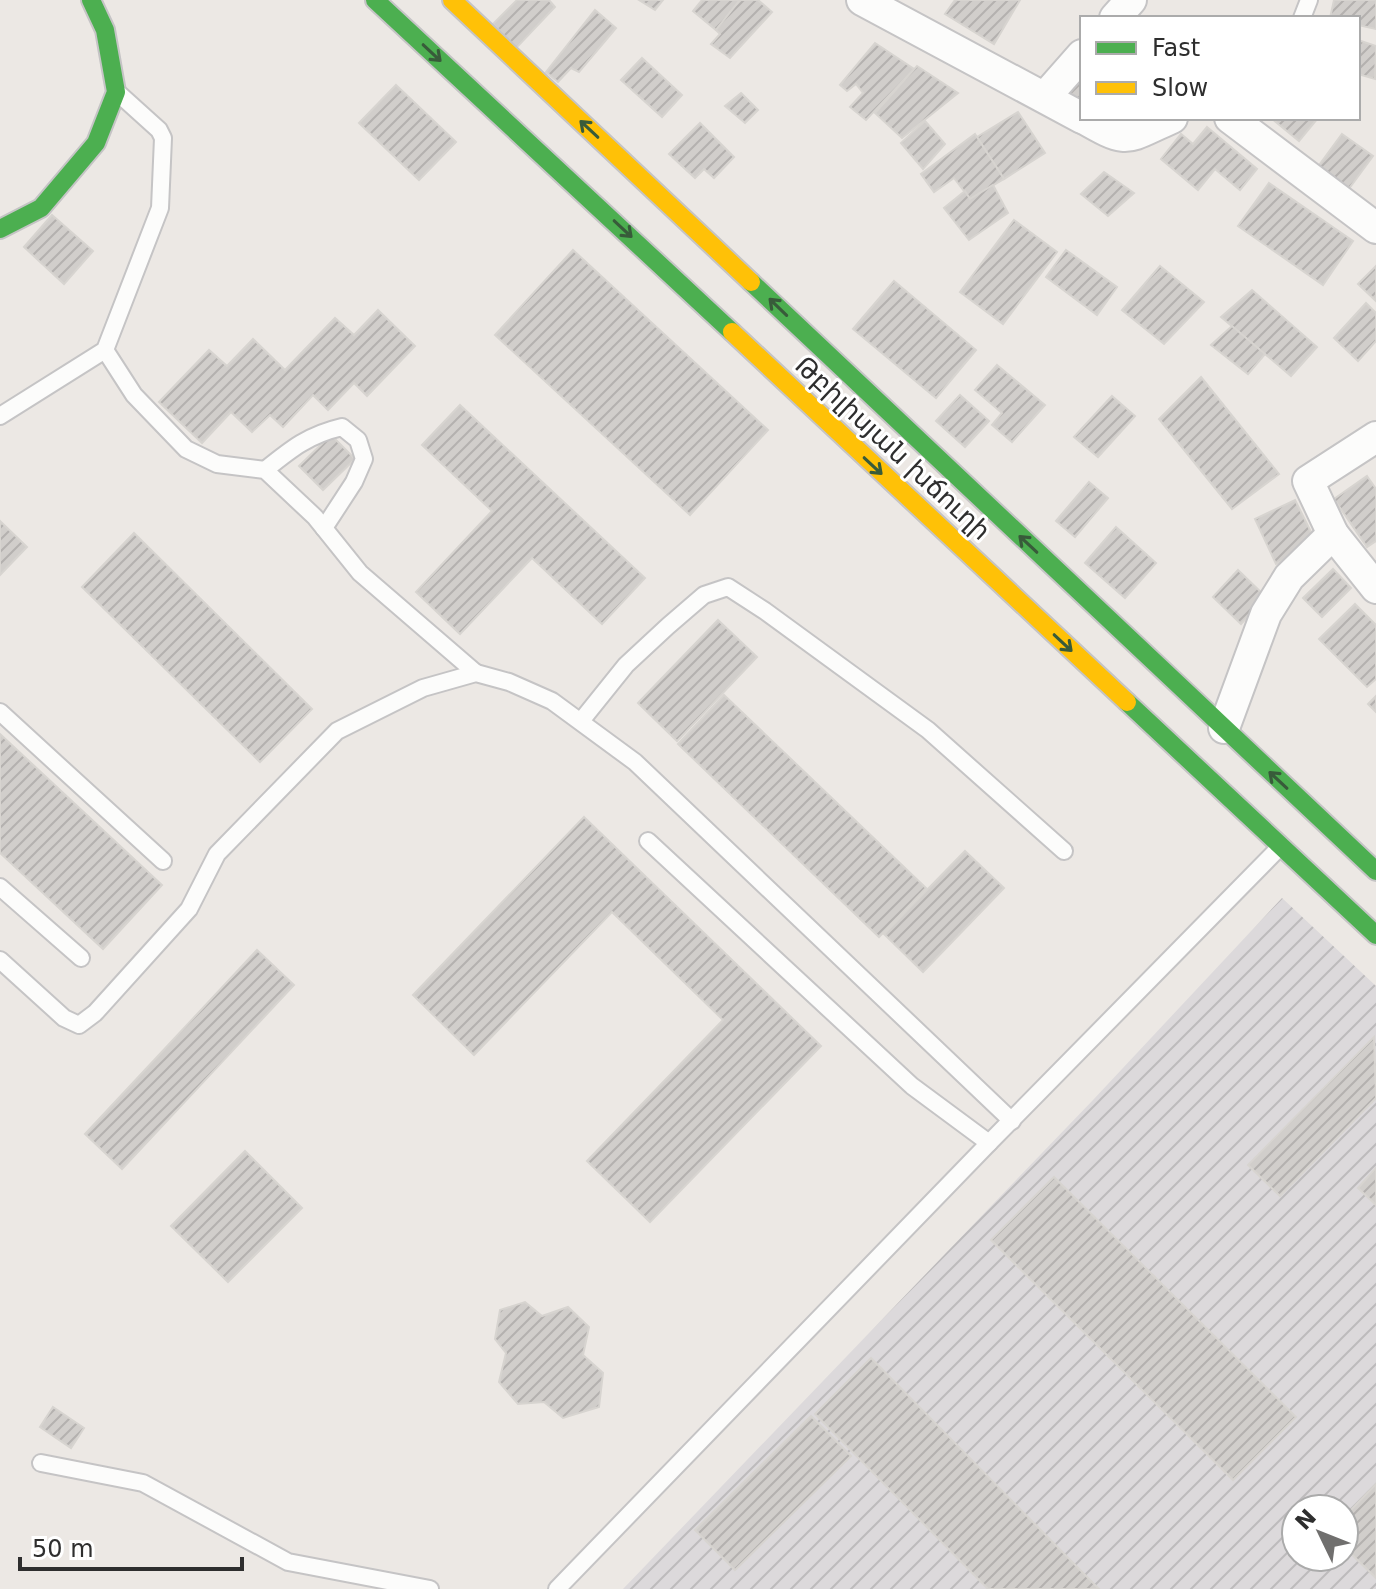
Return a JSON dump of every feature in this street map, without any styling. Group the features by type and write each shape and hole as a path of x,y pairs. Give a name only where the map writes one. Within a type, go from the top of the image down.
{"main road":[{"path":"0,229 41,208 96,143 116,92 105,30 91,0"},
{"name":"Թբիլիսյան խճուղի","path":"375,0 698,298 831,427 1298,830 1376,871"},
{"name":"Թբիլիսյան խճուղի","path":"452,0 856,399 1224,728 1376,935"},
{"path":"831,427 856,399"}],"street":[{"path":"862,0 1080,117"},
{"path":"1117,16 1131,0"},
{"path":"1045,97 1080,57"},
{"path":"1086,120 1121,138 1167,120"},
{"path":"1236,120 1376,228"},
{"path":"1376,437 1308,481 1333,534 1376,588"},
{"path":"1224,728 1266,614 1289,577 1333,534"}],"lane":[{"path":"0,416 105,350 160,208 163,138 159,130 116,92"},
{"path":"105,350 134,395 186,449 217,464 265,470 324,528 360,573 476,673 509,682 552,701 635,762 1012,1121"},
{"path":"265,470 298,443 318,433 342,427 358,440 364,459 354,482 324,528"},
{"path":"581,721 626,665 668,626 704,595 728,587 928,730 1064,851"},
{"path":"0,960 64,1018 79,1025 95,1013 189,909 217,854 337,731 423,688 476,673"},
{"path":"0,712 163,861"},
{"path":"557,1589 989,1143 1298,830"},
{"path":"648,841 912,1086 989,1143"},
{"path":"0,887 81,958"},
{"path":"41,1463 143,1483 288,1562 430,1589"}],"shaded area":[{"path":"1282,898 1376,986 1376,1589 623,1589 1093,1100"}],"building":[{"path":"517,0 549,0 555,7 516,48 493,24"},
{"path":"639,0 663,0 655,10"},
{"path":"702,0 740,0 716,30 693,11"},
{"path":"740,0 758,0 772,12 730,58 711,44 720,34 716,30"},
{"path":"955,0 1020,0 994,44 945,14"},
{"path":"1334,0 1376,0 1376,29 1360,25 1360,16 1330,16"},
{"path":"595,10 616,28 579,72 571,68 558,82 546,72"},
{"path":"1360,41 1376,46 1375,79 1360,75"},
{"path":"875,43 914,69 866,120 850,107 863,93 856,84 847,91 840,85"},
{"path":"642,58 682,95 662,117 621,80"},
{"path":"917,66 958,93 902,138 875,113"},
{"path":"1080,68 1080,105 1054,93"},
{"path":"396,85 456,142 419,180 359,123"},
{"path":"741,93 758,110 745,123 725,106"},
{"path":"1018,112 1045,153 1004,179 977,137"},
{"path":"1273,120 1316,120 1299,141"},
{"path":"925,121 945,144 923,169 901,143"},
{"path":"700,123 734,157 714,178 704,169 695,178 669,154"},
{"path":"1207,127 1257,169 1240,190 1215,169 1198,190 1161,159 1181,134 1193,144"},
{"path":"975,134 1004,179 970,199 954,178 934,192 921,174"},
{"path":"1342,134 1373,156 1345,194 1314,172"},
{"path":"1104,172 1134,193 1108,216 1081,194"},
{"path":"1269,183 1353,241 1323,285 1238,226"},
{"path":"993,185 1008,213 969,240 944,208 965,191 970,199"},
{"path":"52,215 93,251 64,284 24,247"},
{"path":"1014,220 1057,252 1003,324 960,292"},
{"path":"573,250 768,430 690,515 495,335"},
{"path":"1066,250 1117,287 1097,315 1046,277"},
{"path":"1160,266 1204,302 1164,344 1122,310"},
{"path":"1376,266 1376,301 1358,284"},
{"path":"894,281 976,350 936,398 853,329"},
{"path":"1252,290 1317,347 1291,376 1221,317"},
{"path":"1366,303 1376,313 1376,341 1358,361 1334,338"},
{"path":"378,310 415,346 367,396 354,383 328,410 313,395 283,427 270,415 252,432 231,412 202,443 159,402 209,350 227,366 253,339 285,370 335,318 354,335"},
{"path":"1232,326 1265,354 1248,374 1211,345"},
{"path":"997,365 1045,405 1012,442 992,425 1002,413 975,390"},
{"path":"1201,377 1279,474 1232,509 1159,419"},
{"path":"960,395 989,421 965,447 936,421"},
{"path":"1112,396 1135,416 1098,457 1074,437"},
{"path":"460,405 645,578 602,624 532,558 460,634 416,592 492,511 422,445"},
{"path":"331,435 355,459 323,490 299,466"},
{"path":"1367,476 1376,489 1376,541 1367,547 1334,499"},
{"path":"1089,482 1108,498 1075,537 1056,521"},
{"path":"1295,500 1317,544 1276,564 1255,519"},
{"path":"0,521 27,547 0,575"},
{"path":"1116,527 1156,563 1125,598 1085,563"},
{"path":"134,533 312,709 260,762 82,587"},
{"path":"1333,569 1351,588 1322,617 1303,598"},
{"path":"1238,570 1266,597 1241,624 1213,597"},
{"path":"1355,604 1376,625 1376,679 1367,687 1319,639"},
{"path":"718,620 757,657 677,741 638,703"},
{"path":"724,695 926,888 879,937 678,744"},
{"path":"1376,696 1376,712 1368,704"},
{"path":"0,734 162,885 103,949 0,853"},
{"path":"584,817 821,1046 650,1222 587,1161 723,1020 612,912 474,1055 413,995"},
{"path":"965,851 1004,888 923,972 884,934"},
{"path":"257,950 294,985 122,1169 85,1134"},
{"path":"1374,1037 1376,1098 1280,1196 1248,1165"},
{"path":"245,1151 302,1208 228,1282 171,1226"},
{"path":"1376,1168 1376,1205 1358,1188"},
{"path":"1054,1177 1296,1417 1233,1480 991,1240"},
{"path":"525,1302 542,1316 568,1307 589,1327 583,1355 603,1373 599,1407 563,1418 544,1402 518,1404 499,1382 506,1353 495,1339 500,1310"},
{"path":"871,1358 1099,1589 988,1589 815,1414"},
{"path":"53,1407 84,1428 71,1448 40,1427"},
{"path":"811,1416 851,1456 735,1570 695,1530"},
{"path":"1376,1484 1376,1578 1360,1562 1360,1500"}],"traffic: fast":[{"path":"0,229 41,208 96,143 116,92 105,30 91,0"},
{"path":"375,0 732,332"},
{"path":"751,282 1376,871"},
{"path":"1127,702 1376,935"}],"traffic: slow":[{"path":"452,0 751,282"},
{"path":"732,332 1127,702"}]}
